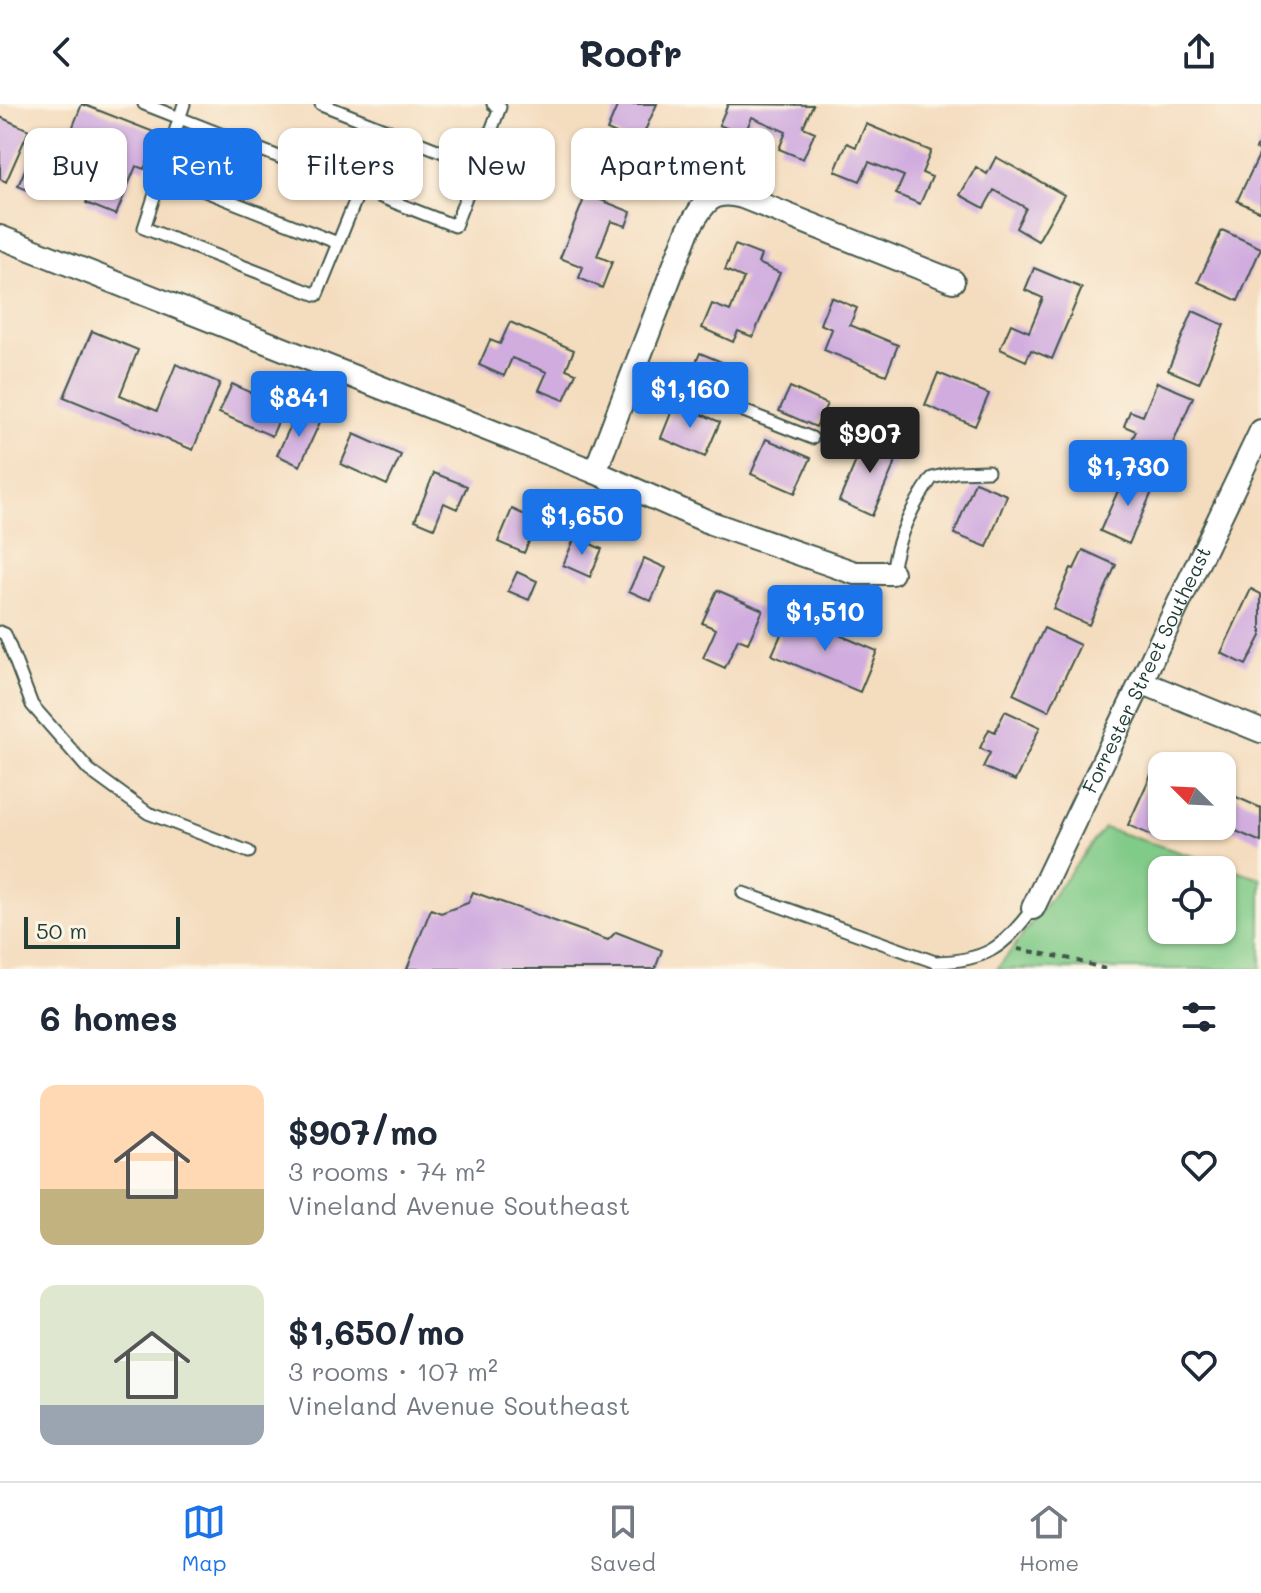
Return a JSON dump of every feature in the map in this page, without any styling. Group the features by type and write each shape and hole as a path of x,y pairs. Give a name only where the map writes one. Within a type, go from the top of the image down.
{"street":[{"path":"595,472 688,230 700,209 720,193 745,198 953,281"},
{"path":"0,237 595,472 711,523 855,573 892,573"},
{"name":"Forrester Street Southeast","path":"1033,908 1261,431"},
{"path":"1141,682 1261,731"}],"lane":[{"path":"144,104 278,157"},
{"path":"176,128 184,104"},
{"path":"321,104 439,151"},
{"path":"490,128 498,105"},
{"path":"153,200 144,228 317,295 356,200"},
{"path":"228,200 338,243"},
{"path":"388,200 455,226 465,200"},
{"path":"635,368 812,438"},
{"path":"892,573 896,544 914,503 932,478 956,472 988,471"},
{"path":"0,632 5,634 32,705 89,770 148,813 249,852"},
{"path":"743,893 935,962 957,962 1000,946 1012,936 1033,908"}],"path":[{"path":"1000,946 1071,959 1105,969"}],"green space":[{"path":"1104,828 1192,856 1148,856 1148,944 1236,944 1236,870 1261,878 1261,969 997,969"}],"building":[{"path":"82,104 144,128 143,169 136,166 127,188 127,128 72,128"},
{"path":"618,104 657,104 646,128 608,128"},
{"path":"728,104 813,105 803,127 815,132 803,159 779,149 786,132 752,117 747,128 719,125"},
{"path":"0,117 25,128 24,141 6,182 0,179"},
{"path":"866,124 931,151 922,173 932,177 920,204 896,194 904,176 869,162 860,181 835,171 847,143 856,147"},
{"path":"1261,151 1261,212 1237,201"},
{"path":"996,157 1064,195 1038,241 1016,228 1026,208 994,190 984,208 960,195 976,167 987,174"},
{"path":"24,172 24,189 18,186"},
{"path":"87,200 122,200 116,215 86,203"},
{"path":"584,200 601,200 631,212 626,226 611,221 597,256 612,262 602,288 579,278 583,267 560,258"},
{"path":"1222,230 1261,248 1238,301 1198,282"},
{"path":"735,245 761,255 758,263 780,273 753,337 738,331 733,342 702,328 712,304 730,311 744,278 725,270"},
{"path":"1034,268 1082,288 1052,359 1031,350 1026,361 1000,349 1011,324 1029,332 1043,298 1025,290"},
{"path":"831,297 857,308 850,325 898,345 886,375 824,350 832,329 820,324"},
{"path":"1193,311 1224,325 1199,383 1168,370"},
{"path":"510,322 574,350 566,369 576,373 564,400 539,390 547,372 512,358 504,376 479,365 490,340 500,344"},
{"path":"92,331 138,350 120,395 157,411 176,364 220,383 193,450 64,397"},
{"path":"700,353 736,368 725,392 690,376"},
{"path":"938,373 989,394 975,426 925,405"},
{"path":"1157,382 1193,397 1164,464 1128,449 1136,431 1124,426 1130,411 1143,416"},
{"path":"232,384 284,408 272,436 219,413"},
{"path":"790,387 827,404 816,427 779,411"},
{"path":"675,403 720,422 705,457 661,438"},
{"path":"297,412 320,422 300,466 277,455"},
{"path":"354,434 401,455 387,485 341,464"},
{"path":"867,435 901,449 872,516 839,501"},
{"path":"766,439 811,458 795,493 751,474"},
{"path":"434,473 467,486 457,509 444,503 434,528 415,520"},
{"path":"1126,473 1155,485 1129,544 1100,531"},
{"path":"975,482 1007,495 987,547 954,534"},
{"path":"512,509 538,521 524,553 498,542"},
{"path":"575,537 602,549 590,577 563,565"},
{"path":"1083,550 1116,565 1089,625 1053,609 1071,568 1074,569"},
{"path":"644,558 666,568 651,601 629,591"},
{"path":"517,572 537,581 529,600 508,591"},
{"path":"1251,589 1261,594 1261,636 1246,665 1221,653"},
{"path":"717,590 763,610 748,643 738,639 725,668 703,658 716,629 702,623"},
{"path":"790,614 877,651 860,692 772,655"},
{"path":"1044,628 1080,645 1049,711 1013,694"},
{"path":"1005,711 1040,727 1015,781 983,767 990,753 980,748 989,729 995,732"},
{"path":"1148,781 1148,834 1128,825"},
{"path":"1236,797 1261,808 1261,842 1236,831"},
{"path":"473,892 608,940 616,932 662,950 655,969 407,969 431,909 441,913 468,903"}]}
